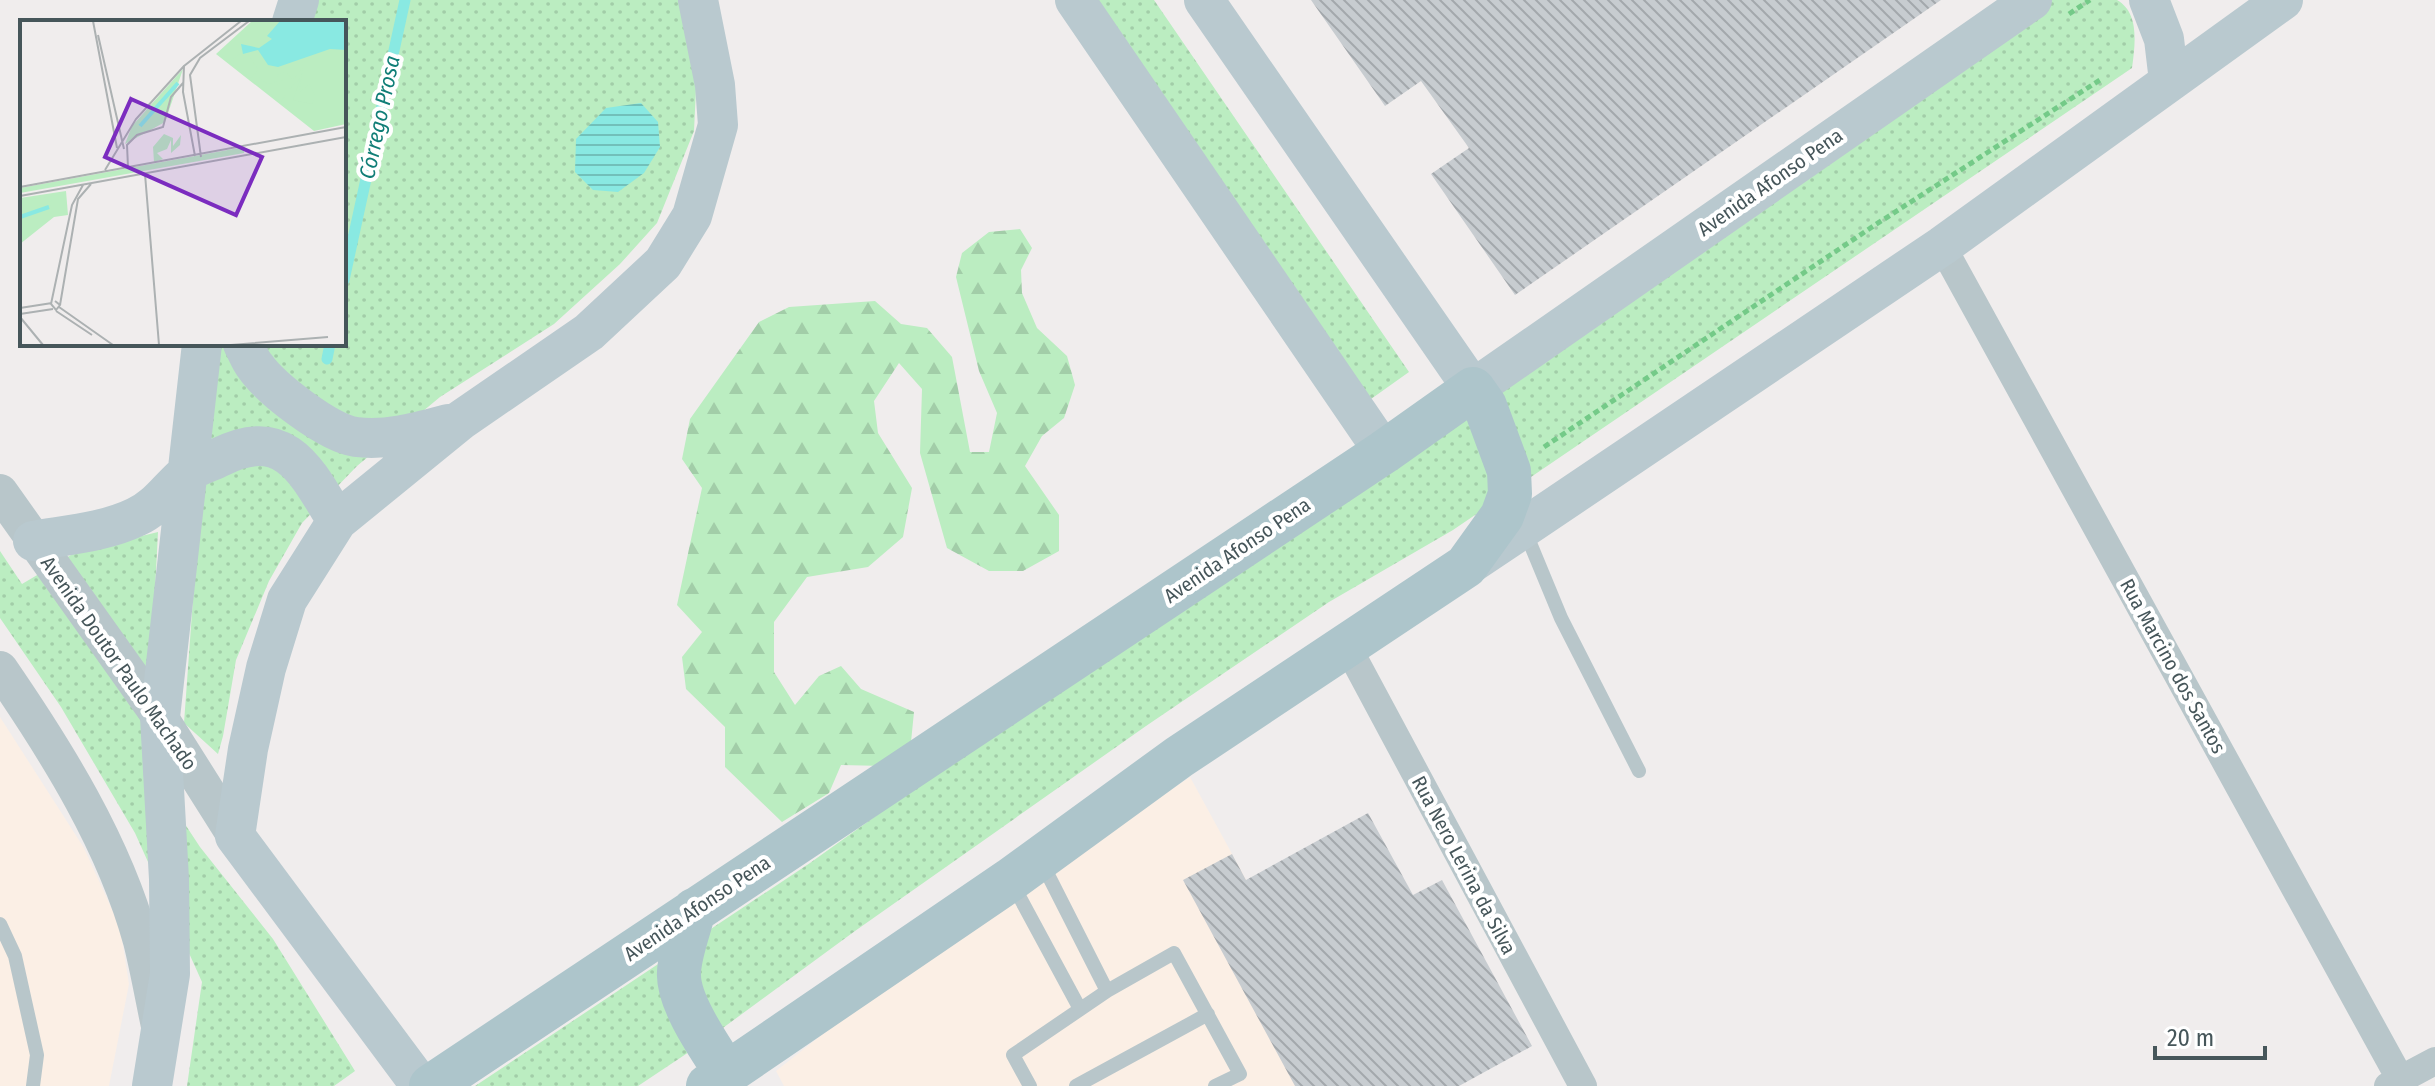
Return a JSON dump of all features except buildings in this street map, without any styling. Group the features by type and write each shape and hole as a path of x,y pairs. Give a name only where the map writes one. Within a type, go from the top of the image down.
{"main road":[{"path":"293,20 299,0"},
{"path":"421,1086 235,836 248,749 266,668 287,600 337,521 461,420 589,332 663,263 692,216 718,125 715,85 698,0"},
{"path":"1075,0 1384,452"},
{"path":"1204,0 1485,406 1509,471 1510,494 1502,516 1466,566"},
{"name":"Avenida Afonso Pena","path":"431,1086 1384,452 2032,0"},
{"path":"2149,0 2160,21 2169,81"},
{"path":"694,910 679,973 683,994 723,1082 1179,757 1942,246 2169,81 2255,5"},
{"path":"152,1086 170,974 169,879 160,717 202,346"},
{"path":"244,346 255,366 284,397 322,422 354,437 407,436 461,420"},
{"path":"33,541 102,529 135,518 161,501 188,472 238,448 263,446 290,455 306,470 337,521"}],"street":[{"name":"Rua Marcino dos Santos","path":"1942,246 2397,1084"},
{"name":"Avenida Doutor Paulo Machado","path":"0,492 160,717 235,836"},
{"name":"Rua Nero Lerina da Silva","path":"1346,644 1583,1086"},
{"path":"0,669 35,719 105,845 140,940 160,1031"},
{"path":"2397,1084 2435,1061"}],"lane":[{"path":"1523,527 1561,618 1639,771"},
{"path":"1024,869 1107,991"},
{"path":"1024,869 1080,1009"},
{"path":"0,924 15,956 37,1055 33,1086"},
{"path":"1030,1086 1013,1055 1107,991 1174,953 1240,1074 1215,1086"},
{"path":"1076,1086 1208,1014"}],"path":[{"path":"1509,471 1888,216 2112,72"}],"shaded area":[{"path":"0,717 84,848 120,927 129,984 109,1086 0,1086"},
{"path":"1190,777 1359,1086 784,1086 776,1071 889,982"}],"green space":[{"path":"314,0 680,0 697,68 694,131 657,223 620,264 554,324 440,397 357,466 302,523 269,581 236,660 218,754 184,723 200,502 219,346 346,346 346,20 307,20"},
{"path":"1097,0 1154,0 1409,372 1371,399"},
{"path":"2052,0 2117,0 2133,21 2132,68 1453,530 1329,602 1146,726 638,1086 475,1086 810,863 1473,389"},
{"path":"1020,229 1032,248 1021,270 1022,293 1037,328 1067,356 1075,385 1064,418 1042,436 1025,466 1059,515 1059,551 1023,571 989,571 947,548 920,453 922,389 899,363 874,401 878,433 912,488 903,537 868,567 807,577 774,622 774,672 795,705 819,676 841,666 861,689 914,712 911,742 884,766 841,765 829,793 782,822 725,767 725,727 686,689 682,657 702,632 677,605 702,488 682,459 690,419 759,322 789,307 875,301 901,324 927,328 952,357 970,452 989,452 997,413 979,371 956,277 962,253 989,232"},
{"path":"158,532 146,765 200,847 273,939 355,1071 334,1086 187,1086 202,982 135,833 61,707 0,618 0,551 22,584 76,552"}],"water":[{"path":"641,103 658,122 660,147 644,173 618,192 593,190 575,172 576,139 606,108"}],"waterway":[{"name":"Córrego Prosa","path":"346,271 405,0"},
{"name":"Córrego Prosa","path":"327,359 330,346"}]}
